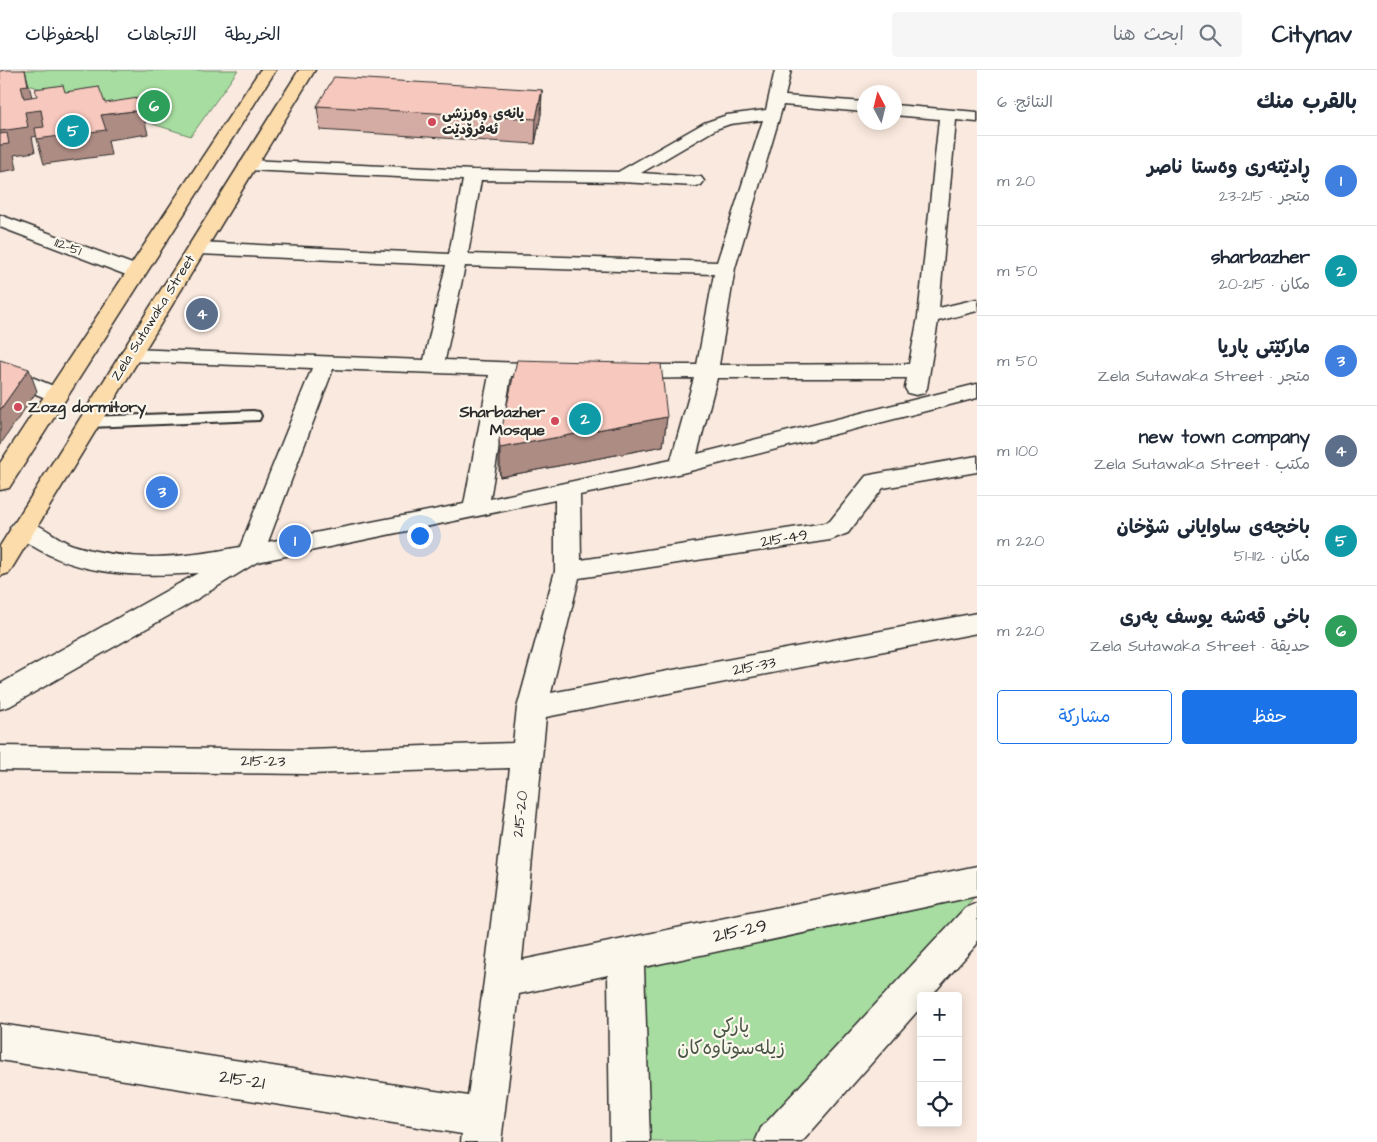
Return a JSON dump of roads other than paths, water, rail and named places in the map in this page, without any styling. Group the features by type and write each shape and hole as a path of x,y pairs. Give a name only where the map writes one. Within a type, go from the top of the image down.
{"main road":[{"path":"0,482 268,70"},
{"name":"Zela Sutawaka Street","path":"0,567 307,70"},
{"path":"226,135 266,137"}],"street":[{"path":"682,465 707,373 725,268 774,107 783,70"},
{"path":"621,177 710,126 727,120 774,107 857,107"},
{"path":"902,111 977,117"},
{"path":"913,407 928,317 948,114"},
{"path":"248,166 473,175 621,177 695,181"},
{"path":"432,367 457,260 473,175"},
{"name":"112-51","path":"0,221 136,272"},
{"path":"198,248 457,260 725,268"},
{"path":"928,317 977,305"},
{"path":"131,355 570,372"},
{"path":"0,698 174,600 251,552 326,362"},
{"path":"475,510 501,370"},
{"path":"0,371 55,395"},
{"path":"609,372 919,371"},
{"path":"23,528 55,548 105,563 147,567 199,564 251,552 475,510 682,465 977,391"},
{"name":"215-49","path":"568,571 830,531 839,527 875,482 977,464"},
{"name":"215-20","path":"483,1130 502,981 532,708 568,571 568,489"},
{"name":"215-33","path":"532,708 977,623"},
{"name":"215-23","path":"0,758 308,762 527,755"},
{"name":"215-29","path":"502,981 977,881"},
{"path":"775,1142 977,919"},
{"path":"626,955 630,1142"},
{"name":"215-21","path":"0,1042 483,1130"}],"lane":[{"path":"89,422 253,416"}],"place":[{"name":"باخی قەشە یوسف پەری","path":"154,106"},
{"name":"یانەی وەرزشی ئەفرۆدێت","path":"432,122"},
{"name":"باخچەی ساوایانی شۆخان","path":"73,131"},
{"name":"new town company","path":"202,314"},
{"name":"Zozg dormitory","path":"18,407"},
{"name":"sharbazher","path":"585,419"},
{"name":"Sharbazher Mosque","path":"555,421"},
{"name":"مارکێتی پاریا","path":"162,492"},
{"name":"ڕادێتەری وەستا ناصر","path":"295,541"}],"park label":[{"name":"پارکی زیلەسوتاوەکان","path":"731,1037"}]}
